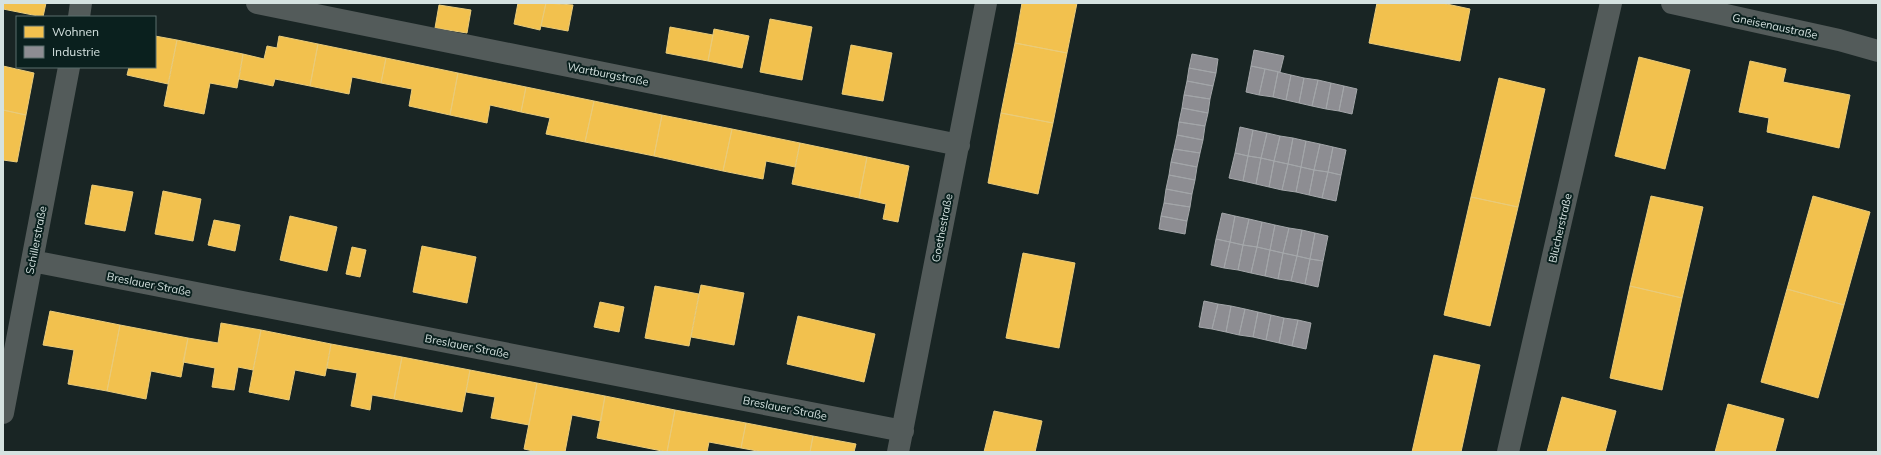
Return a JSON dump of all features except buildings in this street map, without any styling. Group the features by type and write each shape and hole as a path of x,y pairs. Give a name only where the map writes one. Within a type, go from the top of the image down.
{"street":[{"path":"79,16 81,3"},
{"name":"Wartburgstraße","path":"257,3 959,145"},
{"name":"Goethestraße","path":"898,452 986,3"},
{"name":"Blücherstraße","path":"1508,452 1611,3"},
{"name":"Gneisenaustraße","path":"1672,3 1840,40 1878,51"},
{"name":"Schillerstraße","path":"3,413 69,68"},
{"name":"Breslauer Straße","path":"32,261 903,431"}]}
